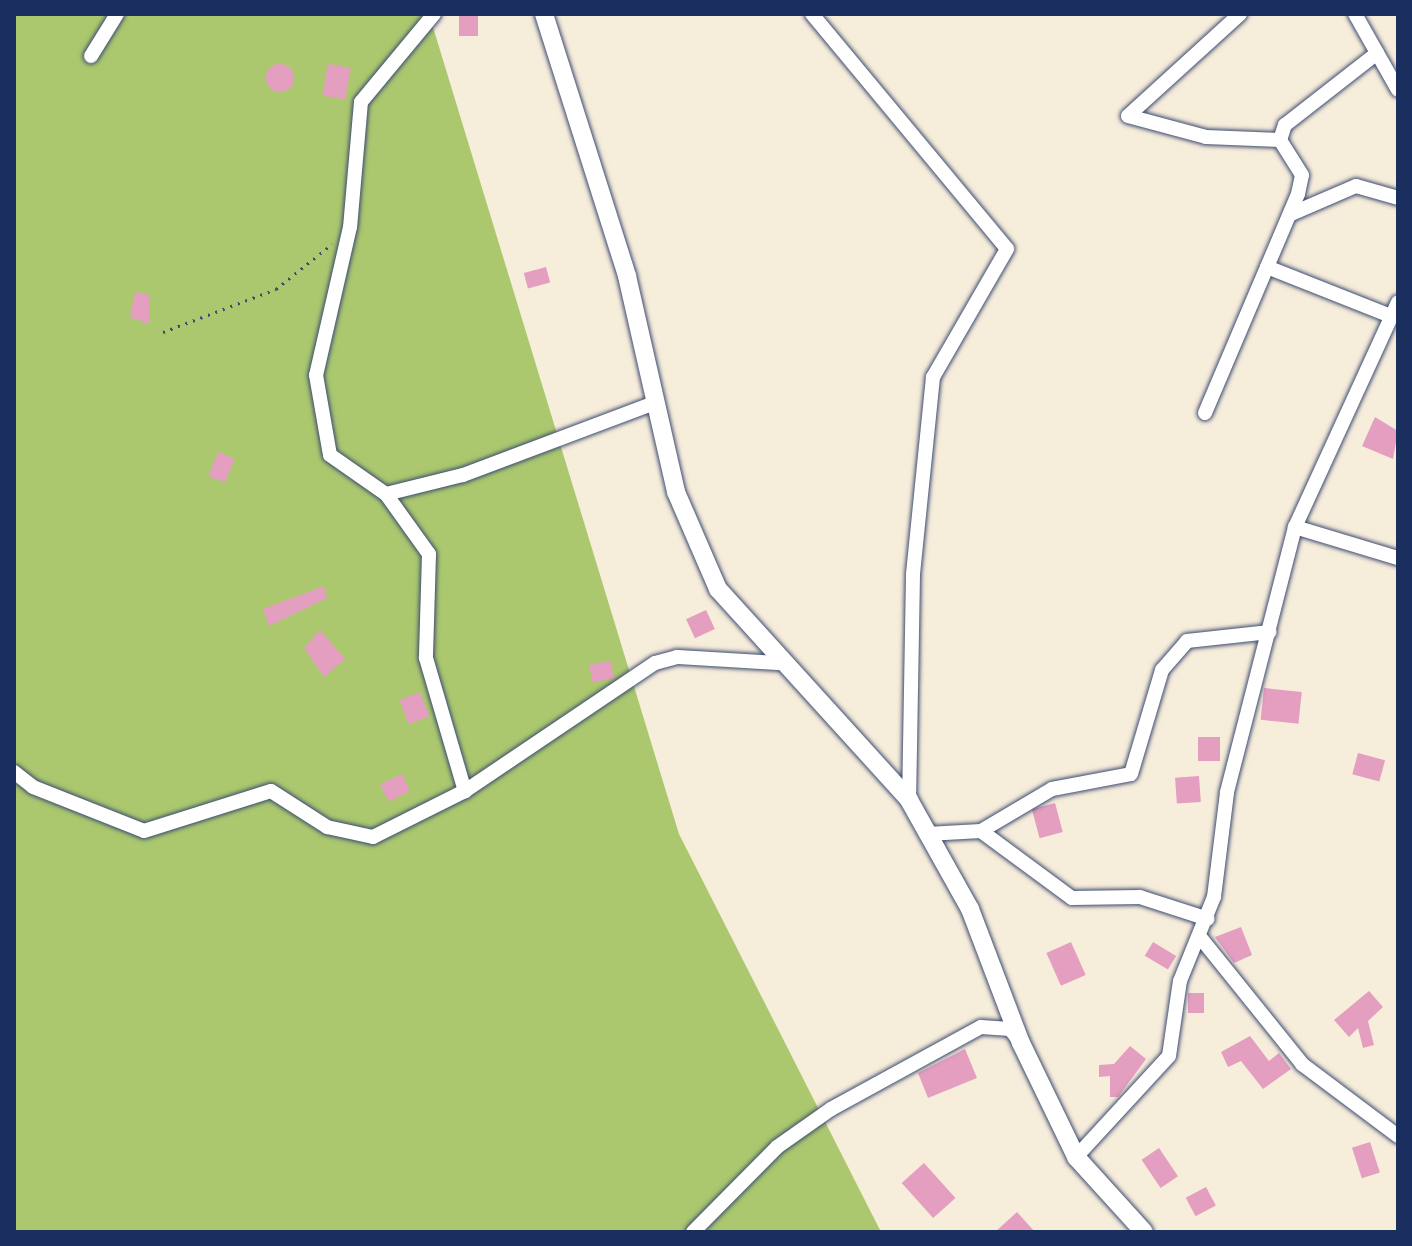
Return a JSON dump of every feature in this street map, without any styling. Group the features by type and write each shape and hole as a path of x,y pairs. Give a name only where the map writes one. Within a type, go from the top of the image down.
{"street":[{"path":"91,56 117,14"},
{"path":"434,14 361,102 350,227 316,360 322,423 330,455 386,494 429,554 426,658 465,791"},
{"path":"544,14 627,276 676,492 718,589 779,663 909,800 970,909 1021,1043 1076,1157 1144,1232"},
{"path":"812,14 1007,249 1003,267 933,377 913,575 909,800"},
{"path":"1240,14 1128,116 1206,137 1280,140"},
{"path":"1355,14 1398,90"},
{"path":"1280,140 1293,115 1377,53"},
{"path":"1205,413 1291,214 1302,175 1280,140"},
{"path":"1291,214 1356,186 1398,198"},
{"path":"1076,1157 1108,1116 1162,1069 1180,981 1208,919 1227,792 1295,527 1395,309 1267,267"},
{"path":"386,494 463,475 655,403"},
{"path":"1295,527 1398,558"},
{"path":"927,834 981,831 1052,789 1131,774 1162,670 1187,641 1227,631 1270,632"},
{"path":"14,772 33,787 155,832 271,791 327,827 373,837 465,791 655,663 677,657 779,663"},
{"path":"981,831 1072,898 1140,897 1208,919"},
{"path":"1200,937 1302,1064 1398,1136"},
{"path":"693,1232 777,1147 897,1071 981,1027 1010,1029 1021,1043"}],"path":[{"path":"163,332 276,289 350,227"}],"green space":[{"path":"14,14 429,14 679,834 881,1232 14,1232"}],"building":[{"path":"459,14 478,14 478,36 459,36"},
{"path":"280,64 290,68 294,78 290,88 280,92 270,88 266,78 270,68"},
{"path":"328,64 351,68 345,100 322,96"},
{"path":"546,267 550,282 528,288 524,273"},
{"path":"135,292 149,295 149,324 130,317"},
{"path":"1375,417 1398,431 1393,459 1362,446"},
{"path":"218,452 235,459 225,483 208,476"},
{"path":"324,586 327,598 269,626 263,609"},
{"path":"706,610 715,629 695,638 686,619"},
{"path":"320,630 345,659 324,677 304,648"},
{"path":"611,661 614,679 592,682 589,664"},
{"path":"1264,688 1302,692 1298,724 1261,720"},
{"path":"420,692 429,716 409,724 399,700"},
{"path":"1198,737 1220,737 1220,761 1198,761"},
{"path":"1358,753 1385,760 1379,781 1352,774"},
{"path":"402,774 410,791 388,801 380,784"},
{"path":"1199,776 1201,802 1177,804 1175,778"},
{"path":"1055,803 1063,832 1040,838 1032,809"},
{"path":"1241,927 1252,955 1234,963 1215,937"},
{"path":"1071,942 1086,975 1061,986 1046,953"},
{"path":"1153,942 1176,956 1168,970 1145,956"},
{"path":"1369,991 1383,1007 1368,1021 1374,1045 1363,1048 1358,1028 1349,1037 1334,1020"},
{"path":"1188,993 1204,993 1204,1013 1188,1013"},
{"path":"1250,1036 1269,1061 1279,1053 1291,1069 1263,1089 1241,1061 1228,1067 1221,1052"},
{"path":"1130,1046 1146,1059 1118,1097 1110,1097 1110,1076 1099,1077 1099,1065 1114,1064"},
{"path":"965,1049 977,1078 928,1098 918,1073"},
{"path":"1370,1142 1380,1172 1362,1178 1352,1148"},
{"path":"1159,1148 1178,1176 1161,1188 1142,1160"},
{"path":"924,1163 955,1198 933,1218 902,1183"},
{"path":"1206,1187 1216,1206 1196,1216 1186,1198"},
{"path":"1017,1212 1035,1232 995,1232"}]}
